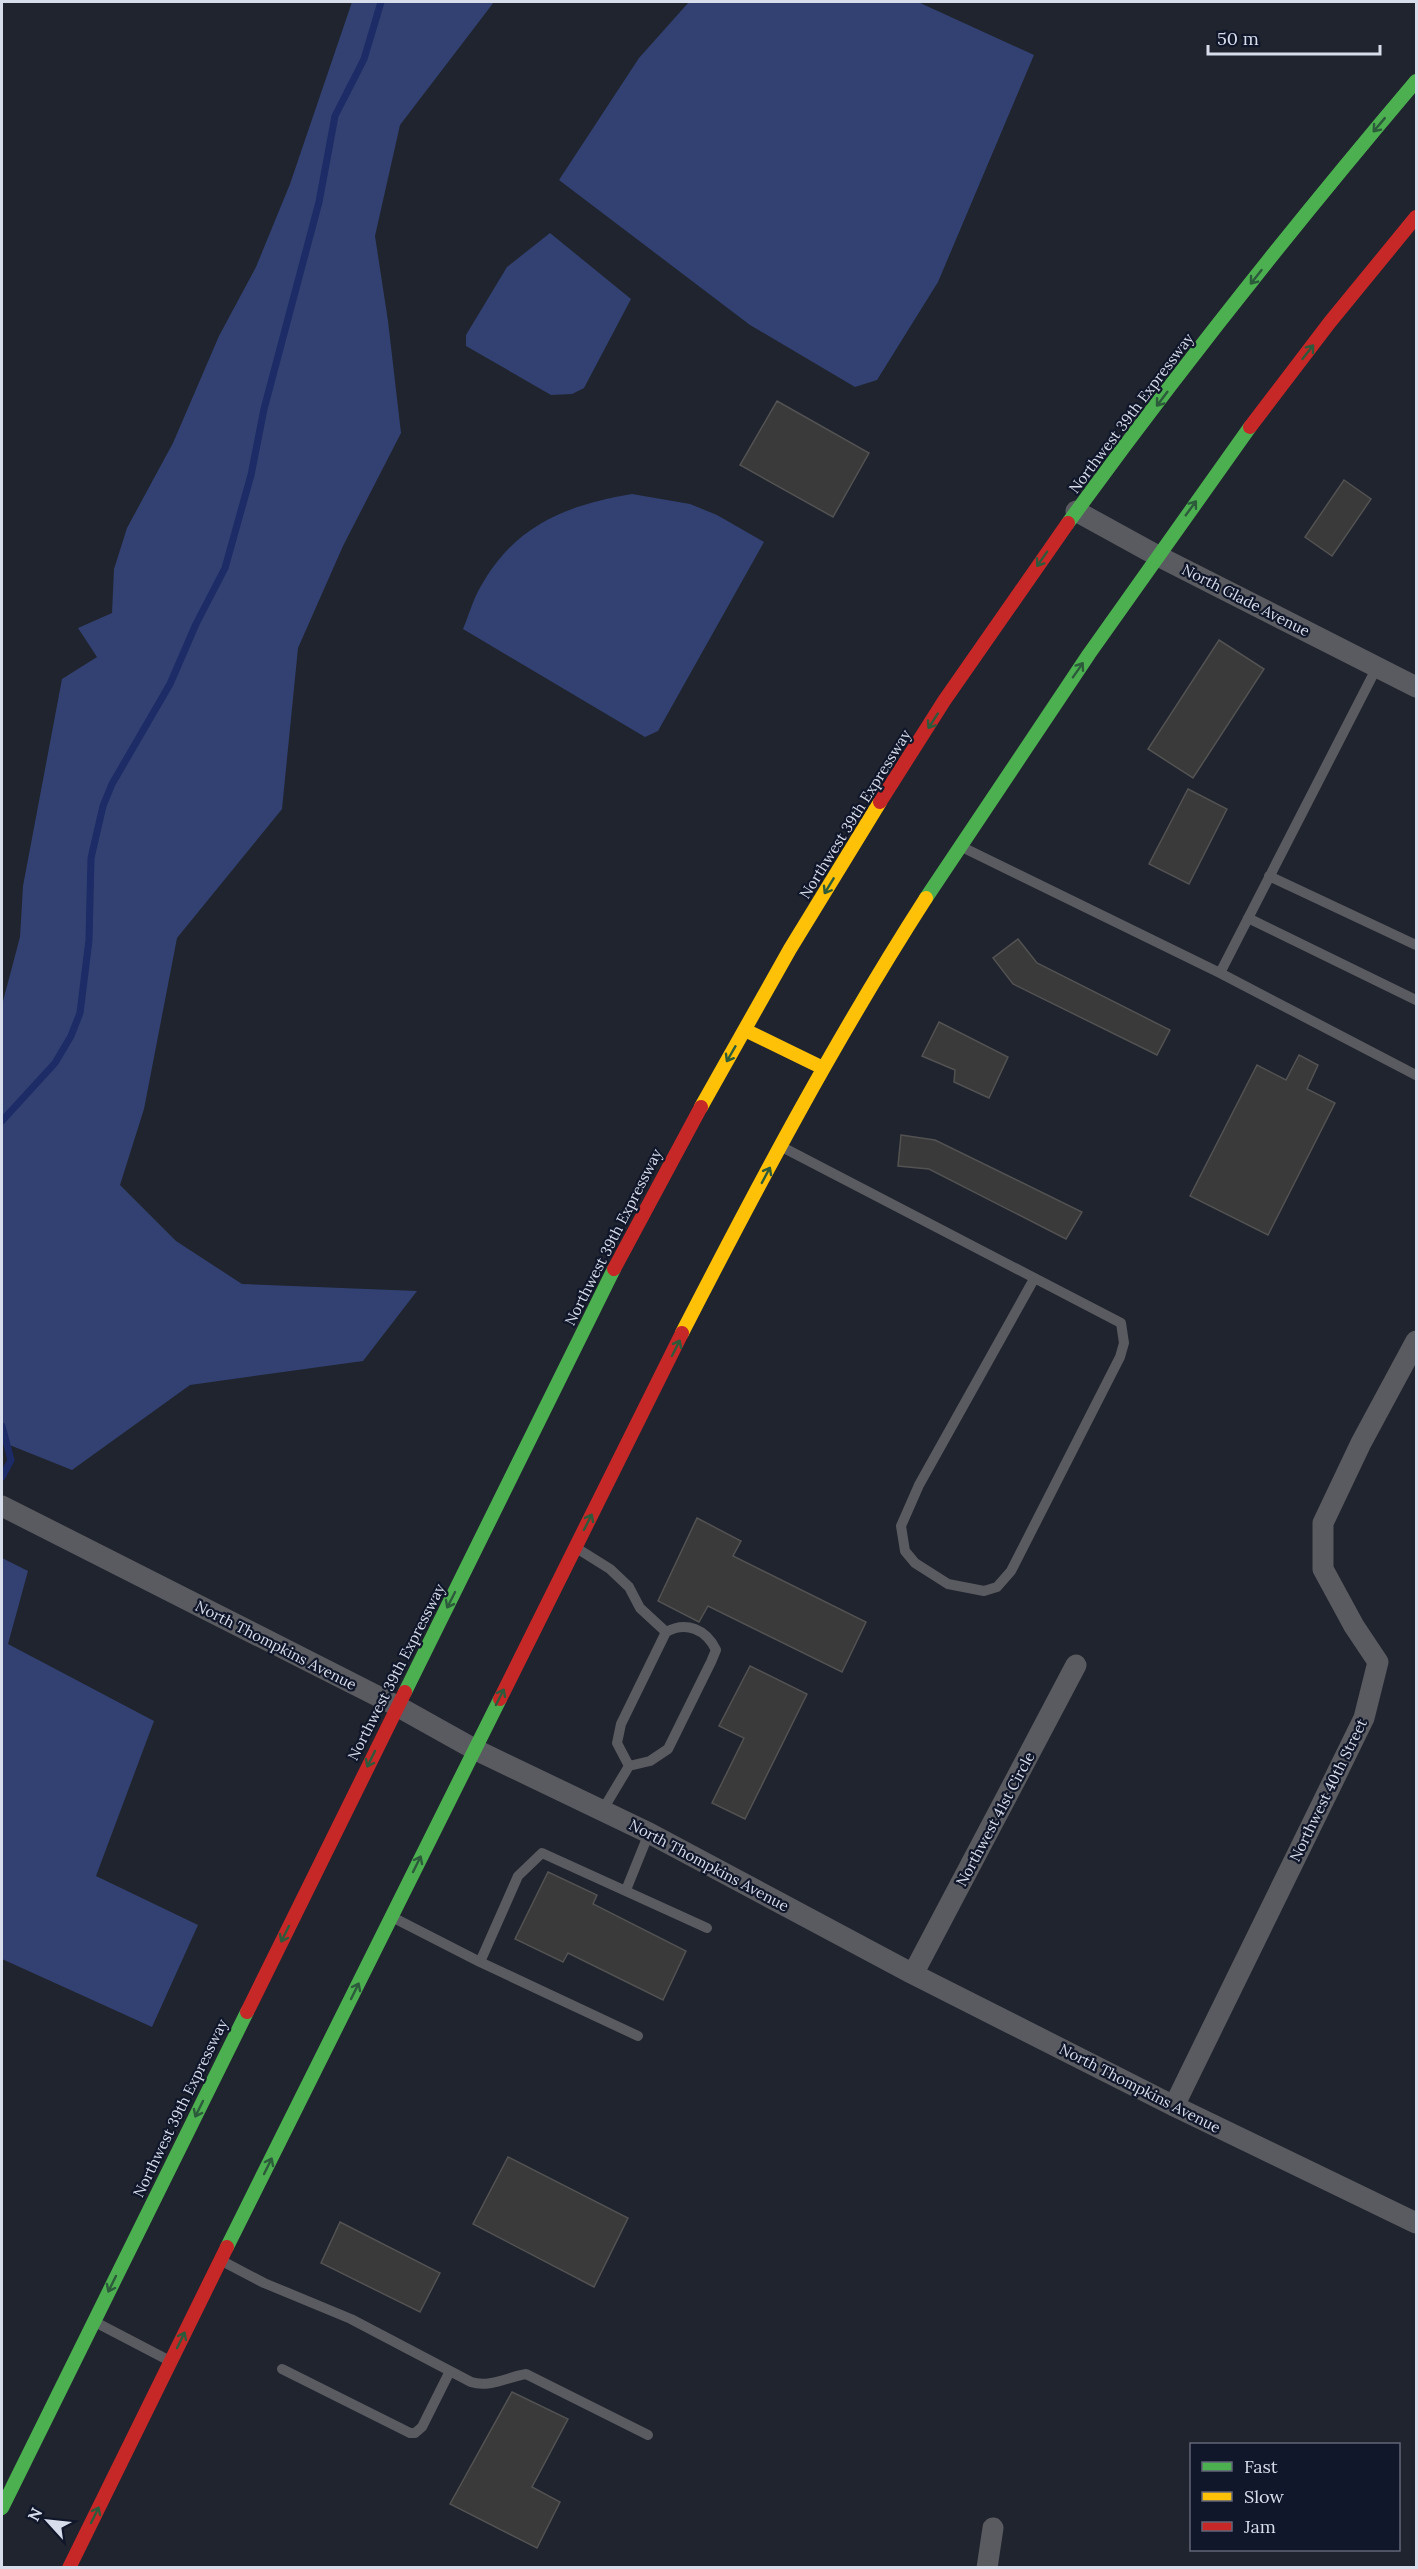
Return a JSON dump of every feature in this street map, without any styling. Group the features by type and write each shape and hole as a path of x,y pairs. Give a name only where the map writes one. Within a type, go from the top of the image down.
{"highway":[{"name":"Northwest 39th Expressway","path":"2,2508 603,1290 672,1158 745,1030 906,761 996,623 1076,512 1327,186 1416,81"},
{"path":"69,2568 575,1548 823,1068 908,924 959,845 1156,555 1285,382 1416,217"},
{"path":"745,1030 823,1068"}],"street":[{"name":"North Glade Avenue","path":"1076,512 1416,687"},
{"name":"Northwest 40th Street","path":"1174,2106 1364,1718 1378,1662 1354,1626 1323,1569 1323,1523 1361,1443 1416,1341"},
{"name":"North Thompkins Avenue","path":"2,1506 397,1706 474,1749 649,1833 913,1974 1174,2106 1416,2223"},
{"name":"Northwest 41st Circle","path":"913,1974 1076,1665"},
{"path":"987,2568 993,2528"}],"lane":[{"path":"1220,973 1377,667"},
{"path":"959,845 1220,973 1416,1075"},
{"path":"1269,876 1416,945"},
{"path":"1248,918 1416,1000"},
{"path":"781,1146 1121,1323 1124,1343 1120,1357 1011,1571 998,1587 984,1591 948,1584 915,1563 905,1551 901,1526 919,1485 1034,1279"},
{"path":"575,1548 610,1569 629,1587 640,1608 666,1632"},
{"path":"602,1811 629,1766 650,1761 668,1749 716,1650 710,1639 689,1626 678,1626 666,1632 621,1724 617,1743 629,1766"},
{"path":"626,1890 649,1833"},
{"path":"480,1962 518,1876 542,1853 707,1928"},
{"path":"391,1917 638,2037"},
{"path":"221,2261 264,2283 351,2319 479,2385 526,2374 648,2436"},
{"path":"94,2321 171,2361"},
{"path":"282,2369 410,2433 415,2433 422,2427 450,2371"}],"shaded area":[{"path":"352,2 494,2 400,125 375,236 401,433 343,546 298,648 282,809 177,938 144,1109 120,1185 176,1241 242,1284 417,1291 363,1361 190,1385 72,1470 2,1442 2,1005 20,937 23,886 62,679 97,657 78,628 112,613 114,569 127,528 173,443 219,336 256,267 290,184"},
{"path":"689,2 918,2 1034,55 938,282 877,380 855,387 750,325 559,180 639,58"},
{"path":"550,233 631,299 584,388 572,394 551,395 466,346 466,335 507,267"},
{"path":"632,494 690,504 717,515 764,542 658,731 645,737 463,629 478,591 495,565 510,547 527,533 545,521 586,504"},
{"path":"2,1558 28,1571 8,1644 154,1721 96,1876 198,1925 152,2027 2,1959"}],"building":[{"path":"777,401 869,453 833,517 740,465"},
{"path":"1344,480 1371,499 1332,556 1305,537"},
{"path":"1219,640 1264,669 1193,778 1148,749"},
{"path":"1188,789 1227,809 1189,884 1149,864"},
{"path":"1018,939 1037,963 1170,1030 1157,1055 1013,984 993,958"},
{"path":"939,1022 1008,1057 989,1098 954,1082 955,1070 922,1056"},
{"path":"1299,1055 1318,1065 1307,1089 1335,1103 1268,1235 1190,1196 1257,1065 1286,1080"},
{"path":"901,1135 935,1140 1082,1212 1066,1239 929,1169 898,1166"},
{"path":"697,1518 741,1541 733,1556 866,1622 842,1672 708,1606 699,1622 658,1601"},
{"path":"750,1666 807,1694 745,1819 712,1803 744,1738 719,1726"},
{"path":"548,1872 597,1895 593,1904 686,1951 663,2000 568,1953 563,1962 515,1939"},
{"path":"508,2157 628,2218 594,2287 473,2224"},
{"path":"340,2222 440,2273 420,2312 321,2263"},
{"path":"512,2392 568,2419 532,2487 560,2502 537,2548 450,2504"}],"waterway":[{"path":"2,1121 55,1063 71,1036 80,1013 89,940 91,858 103,806 112,784 170,684 196,624 225,568 251,475 264,409 319,202 335,116 364,59 381,2"},
{"path":"2,1426 11,1460 2,1477"}],"traffic: fast":[{"path":"1068,523 1238,299 1416,81"},
{"path":"926,898 1089,654 1250,427"},
{"path":"405,1692 614,1269"},
{"path":"227,2247 500,1699"},
{"path":"2,2508 247,2012"}],"traffic: slow":[{"path":"701,1107 790,949 880,802"},
{"path":"682,1333 799,1112 861,1004 926,898"},
{"path":"745,1030 823,1068"}],"traffic: jam":[{"path":"1250,427 1330,322 1416,217"},
{"path":"880,802 944,701 1068,523"},
{"path":"614,1269 701,1107"},
{"path":"500,1699 682,1333"},
{"path":"247,2012 405,1692"},
{"path":"69,2568 227,2247"}]}
